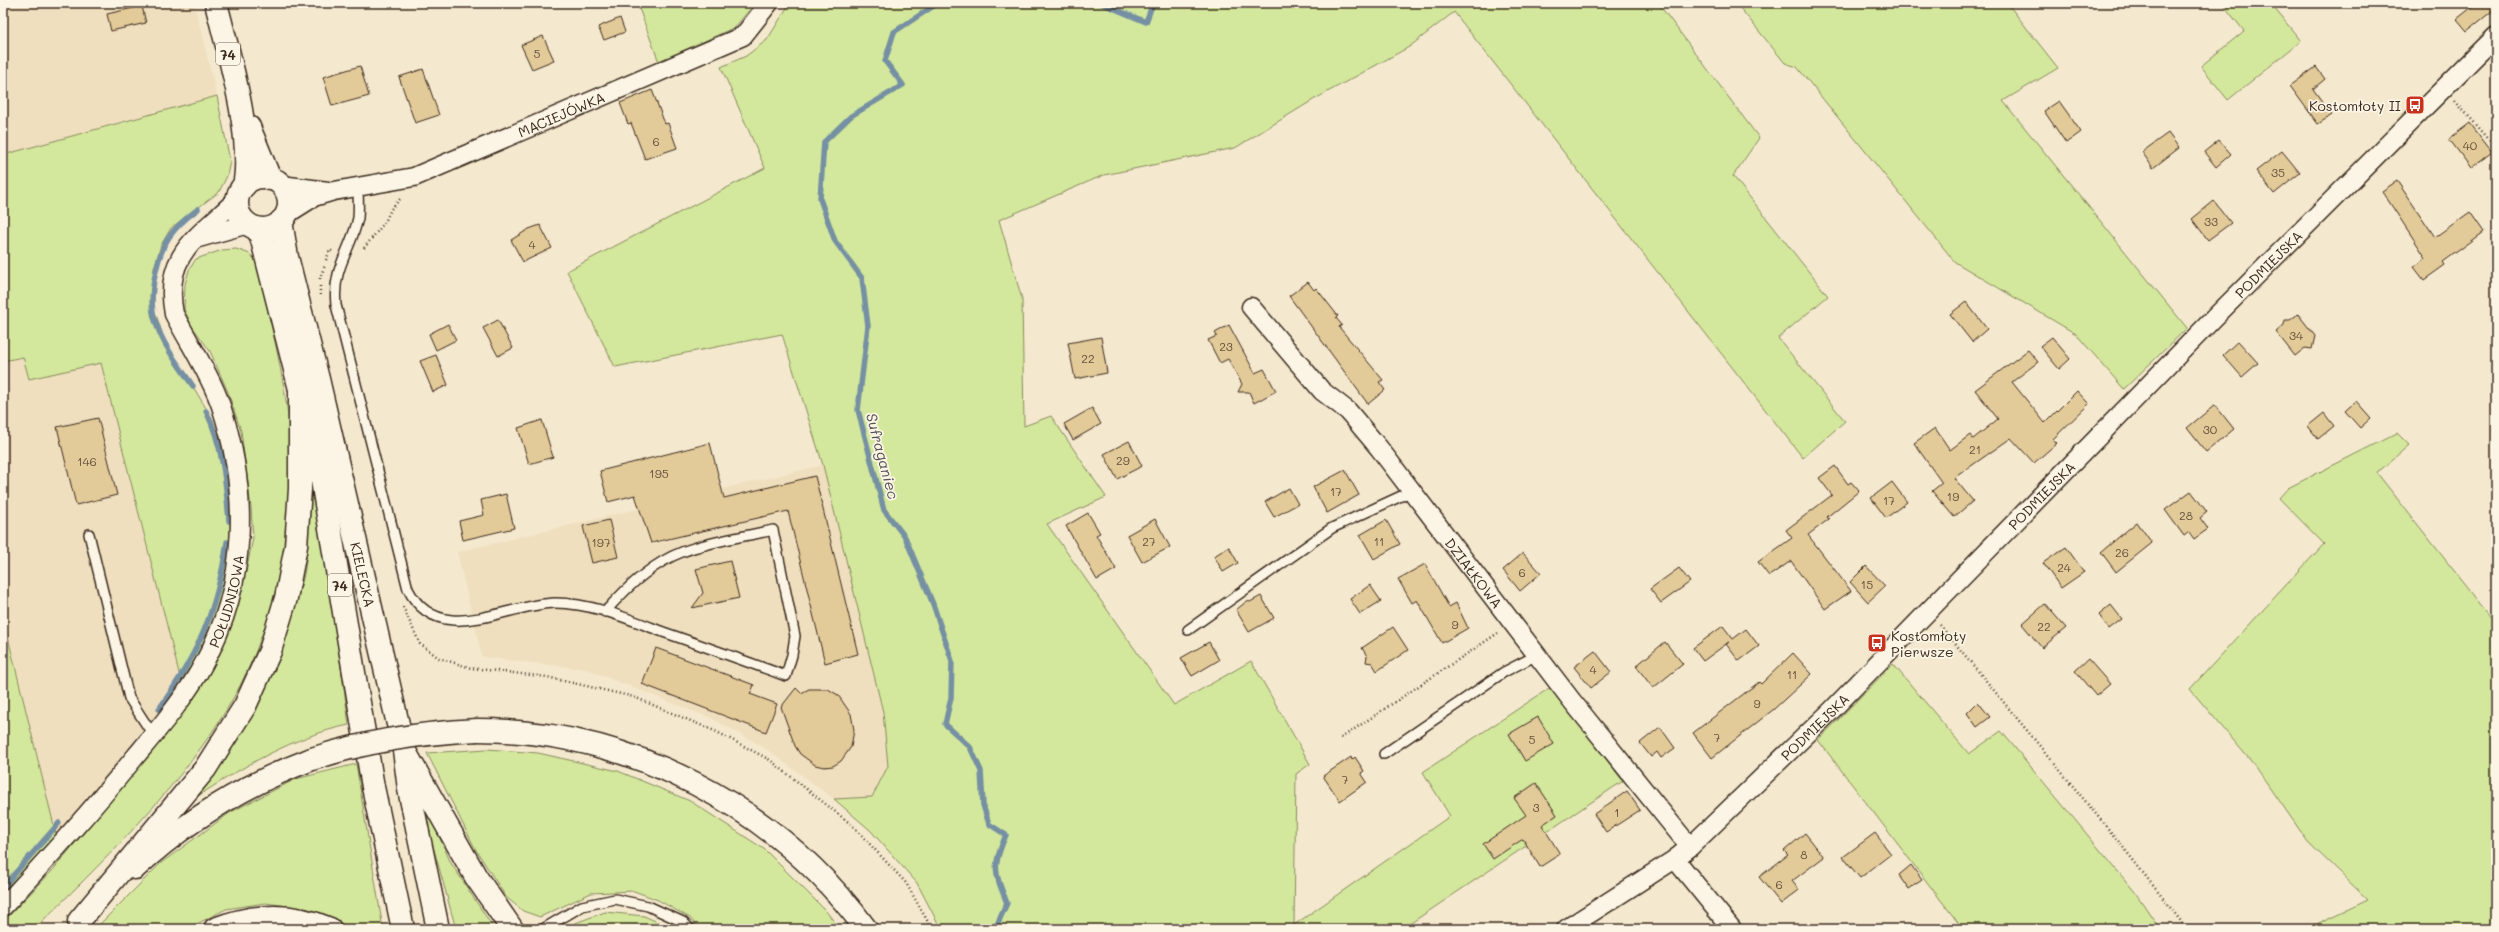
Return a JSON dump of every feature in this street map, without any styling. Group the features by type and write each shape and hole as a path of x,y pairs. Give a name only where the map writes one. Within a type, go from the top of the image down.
{"main road":[{"name":"74","path":"216,3 240,106 243,186 239,213 252,226"},
{"name":"74","path":"240,106 276,182 288,197 284,217"},
{"path":"243,186 256,179 276,182"},
{"path":"252,226 272,227 284,217"},
{"name":"KIELECKA","path":"284,217 285,250 318,379 404,750 409,789 438,929"},
{"name":"KIELECKA","path":"252,226 261,236 300,384 320,468 372,786 403,929"},
{"path":"75,925 205,769 245,706 270,651 279,627 296,546 300,489 300,384"},
{"path":"75,925 153,852 202,815 245,788 312,759 360,745 413,734 477,730 518,732 584,742 651,763 695,782 734,804 789,845 820,874 866,929"},
{"path":"404,750 476,877 512,929"},
{"path":"215,929 242,920 274,917 310,921 330,929"}],"street":[{"name":"MACIEJÓWKA","path":"284,217 314,197 334,191 414,177 743,36 769,3"},
{"name":"PODMIEJSKA","path":"1566,929 1675,859 1690,847 1830,712 2220,312 2496,36"},
{"name":"MACIEJÓWKA","path":"276,182 334,191"},
{"name":"POŁUDNIOWA","path":"3,907 74,829 153,735 194,681 212,649 230,596 241,537 240,493 234,456 220,405 174,314 171,299 174,273 183,254 203,228 243,186"},
{"path":"194,240 252,226"},
{"name":"DZIAŁKOWA","path":"1251,306 1322,391 1357,422 1412,491 1537,655 1690,847"},
{"path":"1675,859 1732,929"}],"lane":[{"path":"358,187 358,217 343,256 335,285 336,305 408,589 414,600 423,610 436,617 454,621 553,603 570,603 605,612 786,676 792,655 795,636 773,530 683,551 654,568 618,596 605,612"},
{"path":"1188,630 1332,528 1412,491"},
{"path":"89,534 129,698 153,735"},
{"path":"1384,754 1504,672 1537,655"},
{"path":"543,929 582,906 615,899 648,906 683,922 690,929"}],"path":[{"path":"2443,89 2496,147"},
{"path":"322,301 320,278 330,250 343,256"},
{"path":"401,604 420,644 439,658 471,668 547,677 634,697 717,732 770,760 852,825 906,883 932,929"},
{"path":"1928,611 2119,842 2187,929"},
{"path":"1341,738 1513,623"}],"shaded area":[{"path":"3,3 194,3 217,96 3,155"},
{"path":"23,357 29,379 101,362 181,681 146,734 57,838 3,617 3,361"},
{"path":"823,465 883,712 888,766 872,797 834,799 762,746 713,719 586,669 482,657 457,552"}],"green space":[{"path":"637,3 755,3 735,27 659,62"},
{"path":"790,3 1658,3 1759,138 1733,176 1828,296 1778,338 1845,421 1803,458 1454,12 1409,47 1313,100 1235,148 1104,175 999,220 1022,299 1024,426 1051,416 1106,497 1047,524 1174,705 1251,661 1310,764 1296,774 1294,925 1450,816 1423,772 1551,687 1623,781 1402,929 1296,929 1294,926 1289,929 941,929 917,883 870,830 834,799 872,797 888,766 883,712 823,465 782,334 615,367 567,271 765,168 721,67 746,56 767,40"},
{"path":"1736,3 2007,3 2058,68 2003,101 2187,328 2124,389 2076,334 1955,262 1797,67 1785,63"},
{"path":"2222,3 2270,3 2301,41 2228,100 2201,66 2244,31"},
{"path":"217,96 230,161 227,176 219,192 171,228 161,245 154,268 151,300 164,338 213,420 227,465 232,510 232,545 222,598 207,642 181,681 101,363 29,379 23,357 3,361 3,155"},
{"path":"236,249 250,254 257,262 281,369 290,434 290,507 278,581 268,617 256,652 240,685 222,717 181,774 134,828 34,929 3,929 3,922 52,871 150,753 200,689 223,646 246,572 253,538 251,507 241,431 228,392 210,351 192,326 184,309 185,284 189,270 196,259 222,250"},
{"path":"2397,433 2409,445 2377,473 2496,624 2496,929 2306,929 2368,900 2308,842 2256,767 2190,689 2324,544 2279,498 2288,488"},
{"path":"311,451 349,725 308,737 269,754 231,775 195,798 226,752 253,707 276,660 286,635 302,584 305,569 309,525"},
{"path":"3,617 57,838 3,891"},
{"path":"1893,664 1969,754 2001,731 2135,892 2160,929 1963,929 1818,740"},
{"path":"487,749 538,753 618,771 690,801 764,849 825,910 840,929 699,929 690,918 658,900 634,891 591,893 540,917 523,911 506,897 476,850 427,753"},
{"path":"356,764 383,929 350,929 340,922 304,908 265,903 226,909 187,929 95,929 161,863 231,812 296,779"},
{"path":"417,788 451,863 494,929 456,929"},
{"path":"605,912 644,916 674,929 567,929 570,925"}],"building":[{"path":"2477,3 2496,3 2496,8 2467,31 2457,19"},
{"path":"142,6 146,23 111,31 107,14"},
{"path":"620,18 625,32 604,40 598,27"},
{"path":"543,36 554,60 532,69 521,45"},
{"path":"360,66 369,96 332,106 323,77"},
{"path":"2316,67 2325,79 2313,89 2332,115 2318,124 2290,86"},
{"path":"423,69 439,115 415,123 399,77"},
{"path":"652,90 665,124 668,123 677,148 645,159 631,123 628,124 620,103"},
{"path":"2059,101 2081,132 2066,143 2044,111"},
{"path":"2470,123 2492,152 2471,168 2449,139"},
{"path":"2168,133 2179,148 2153,168 2142,152"},
{"path":"2219,140 2231,154 2216,167 2204,152"},
{"path":"2282,151 2300,173 2274,194 2256,171"},
{"path":"2397,181 2435,237 2470,212 2484,232 2443,262 2445,265 2424,280 2414,267 2426,258 2382,191"},
{"path":"2214,201 2231,223 2208,240 2192,219"},
{"path":"540,225 552,248 523,262 511,240 529,229"},
{"path":"1308,282 1314,290 1316,288 1338,316 1336,318 1342,325 1339,327 1383,380 1379,382 1385,390 1368,404 1289,296"},
{"path":"1966,302 1987,329 1972,342 1950,314"},
{"path":"2298,314 2315,336 2312,349 2305,348 2295,356 2276,332 2284,325 2285,320 2290,320"},
{"path":"498,320 513,348 498,356 483,328"},
{"path":"448,324 456,340 436,350 429,334"},
{"path":"1229,325 1255,373 1264,369 1276,391 1254,403 1249,392 1238,392 1242,384 1228,359 1220,363 1208,340 1217,336 1215,333"},
{"path":"1101,337 1107,373 1075,379 1068,343"},
{"path":"2052,337 2070,359 2059,369 2040,346"},
{"path":"2238,341 2258,363 2242,377 2223,355"},
{"path":"2028,350 2038,362 2012,382 2045,423 2077,391 2089,404 2053,439 2057,443 2034,463 2011,438 1954,478 1973,501 1954,517 1932,491 1942,483 1914,443 1935,428 1950,450 1970,435 1973,439 1998,419 1975,390"},
{"path":"436,355 448,385 433,392 420,361"},
{"path":"2356,401 2371,418 2360,428 2345,411"},
{"path":"2215,405 2234,429 2206,452 2187,428"},
{"path":"1092,408 1101,424 1073,440 1064,424"},
{"path":"2324,413 2334,426 2318,439 2308,426"},
{"path":"98,418 117,495 76,505 57,427"},
{"path":"542,420 553,457 529,464 518,428"},
{"path":"1129,441 1142,466 1117,479 1104,454"},
{"path":"710,443 724,498 815,476 858,654 825,663 788,511 651,543 635,495 608,502 600,471"},
{"path":"1835,466 1848,484 1851,482 1859,491 1827,517 1829,519 1808,535 1851,591 1825,609 1791,561 1769,576 1758,562 1792,538 1786,530 1832,495 1819,478"},
{"path":"1345,470 1359,495 1327,513 1313,487"},
{"path":"1892,482 1907,502 1886,518 1871,498"},
{"path":"1289,488 1298,504 1274,517 1265,502"},
{"path":"2191,491 2207,512 2200,518 2208,529 2194,539 2189,532 2184,536 2165,510"},
{"path":"506,494 514,528 463,540 459,521 484,515 481,500"},
{"path":"1088,513 1100,533 1096,535 1116,569 1097,580 1066,526"},
{"path":"1155,519 1170,547 1142,562 1127,535"},
{"path":"609,520 618,557 592,563 583,526"},
{"path":"1386,520 1400,544 1374,559 1360,535"},
{"path":"2137,522 2152,543 2116,572 2101,552"},
{"path":"1229,547 1238,563 1223,572 1214,556"},
{"path":"2066,547 2084,572 2061,588 2043,563"},
{"path":"1523,553 1541,573 1520,591 1503,570"},
{"path":"730,561 739,598 692,608 703,593 696,569"},
{"path":"1425,564 1449,607 1456,603 1468,628 1442,643 1417,600 1412,603 1398,579"},
{"path":"1866,566 1885,586 1868,602 1850,582"},
{"path":"1679,568 1690,582 1661,603 1650,589"},
{"path":"1370,585 1381,601 1360,614 1350,599"},
{"path":"1261,596 1274,618 1249,632 1236,610 1247,601 1250,602"},
{"path":"2045,604 2066,628 2042,648 2022,624"},
{"path":"2111,605 2122,619 2109,629 2099,615"},
{"path":"1723,626 1733,639 1746,629 1759,646 1739,661 1726,644 1703,661 1693,648"},
{"path":"1393,627 1408,650 1377,671 1372,663 1366,662 1367,656 1362,648"},
{"path":"1209,642 1219,660 1192,676 1181,658"},
{"path":"1665,642 1683,664 1653,688 1636,666"},
{"path":"656,648 754,685 750,694 777,704 766,732 642,684"},
{"path":"1595,651 1611,672 1591,688 1574,667"},
{"path":"1793,653 1812,674 1774,709 1712,758 1693,733 1759,682 1761,684"},
{"path":"2088,659 2110,684 2096,696 2075,671"},
{"path":"796,688 801,693 809,689 828,689 838,695 851,714 854,730 851,747 841,761 833,766 824,767 815,765 800,754 795,746 781,707"},
{"path":"1978,702 1990,717 1977,727 1967,713"},
{"path":"1538,717 1554,744 1525,761 1509,734"},
{"path":"1660,727 1675,748 1661,758 1657,752 1651,757 1640,743"},
{"path":"1351,757 1352,760 1355,757 1364,771 1361,773 1367,782 1340,801 1323,776"},
{"path":"1536,783 1557,815 1542,825 1560,854 1540,867 1523,839 1493,859 1483,844 1526,815 1514,798"},
{"path":"1627,791 1640,810 1606,832 1594,814"},
{"path":"1805,833 1824,857 1792,881 1799,890 1781,904 1759,877 1788,855 1784,851"},
{"path":"1875,833 1891,854 1860,878 1843,857"},
{"path":"1911,865 1922,880 1909,889 1899,875"}],"waterway":[{"name":"Sufraganiec","path":"938,3 894,32 885,61 903,85 851,116 824,142 820,199 835,241 862,278 868,326 858,410 884,510 905,537 933,604 952,661 951,698 945,724 970,747 981,771 983,805 989,824 1006,835 998,855 996,869 999,883 1007,903 995,929"},
{"name":"Sufraganiec","path":"1101,3 1146,22 1153,3"},
{"path":"193,386 162,338 153,315 152,298 158,264 169,237 181,223 198,209"},
{"path":"206,411 212,424 223,465 229,521"},
{"path":"159,709 185,669 204,630 218,589 227,542"},
{"path":"3,887 59,823"}],"place":[{"name":"Kostomłoty II","path":"2415,105"},
{"name":"Kostomłoty Pierwsze","path":"1877,643"}]}
